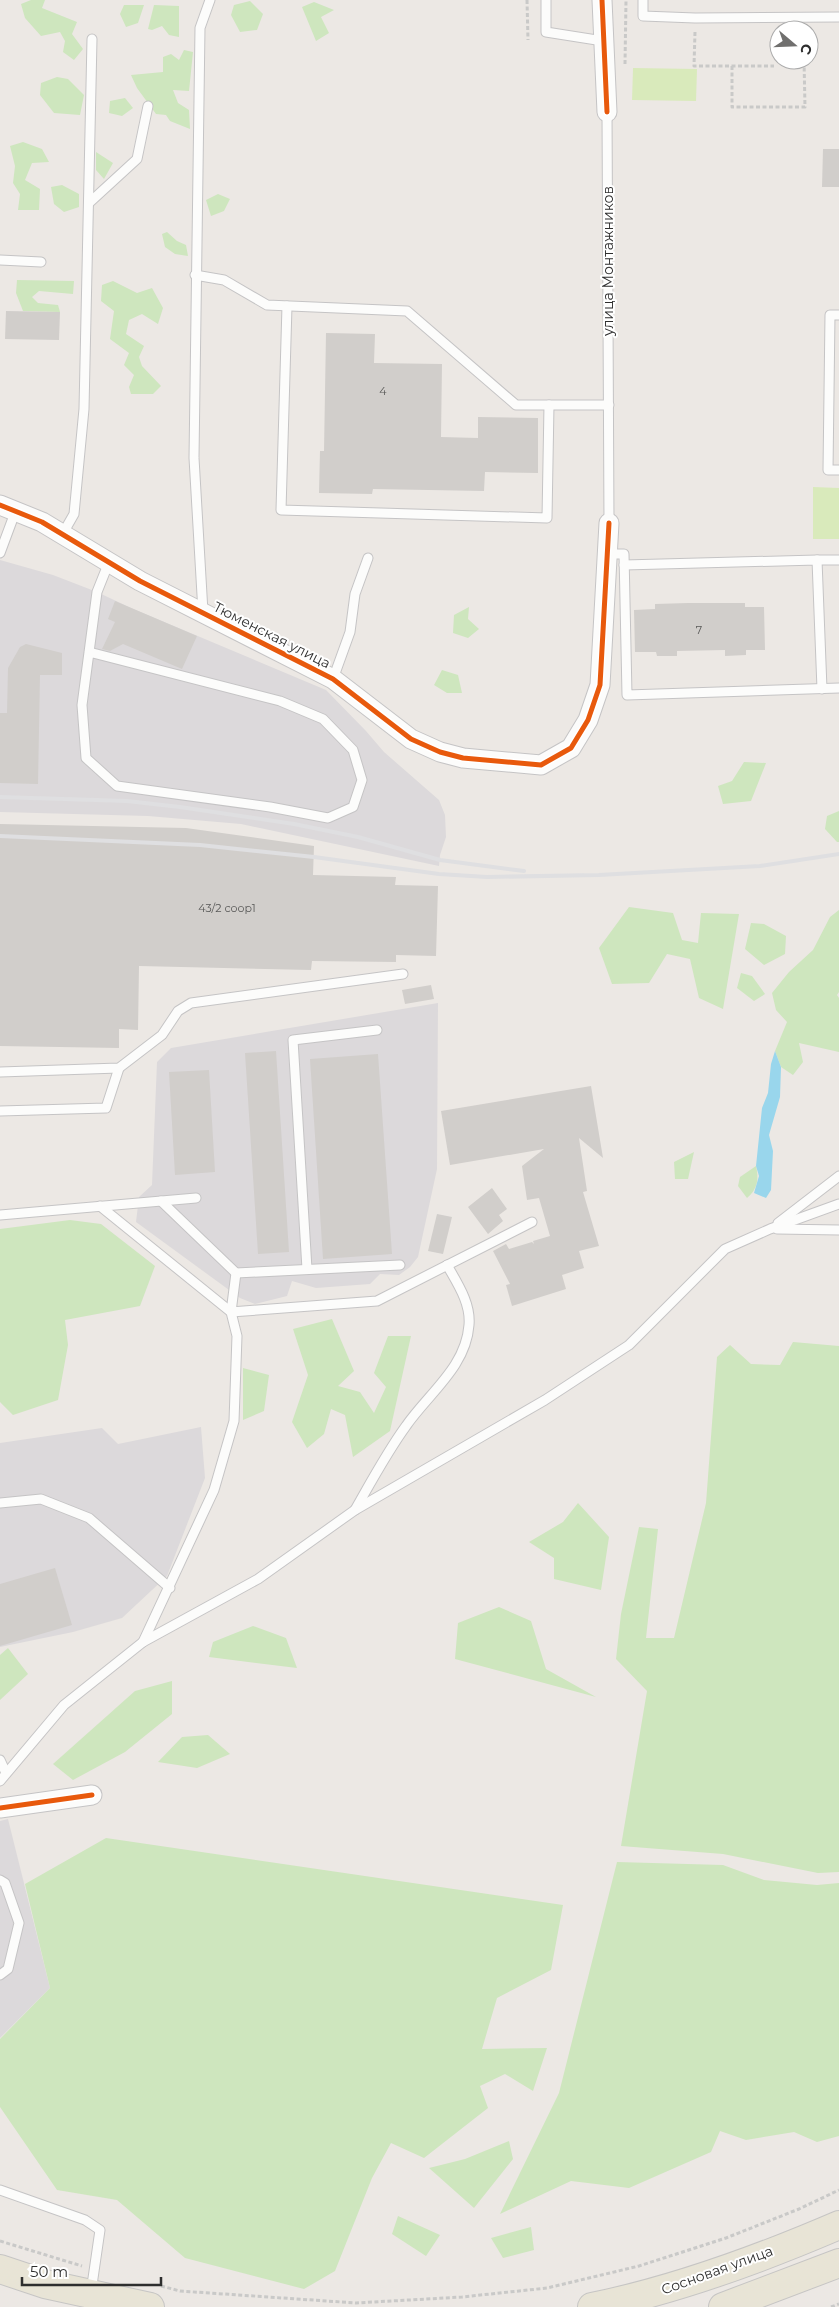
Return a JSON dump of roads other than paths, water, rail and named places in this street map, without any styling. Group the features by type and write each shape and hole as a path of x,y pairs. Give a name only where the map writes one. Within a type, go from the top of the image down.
{"main road":[{"name":"Сосновая улица","path":"592,2307 642,2297 729,2267 839,2225"},
{"path":"731,2306 839,2263"},
{"path":"0,2269 45,2284 93,2282 151,2295"}],"street":[{"name":"улица Монтажников","path":"602,0 607,112"},
{"name":"Тюменская улица","path":"8,507 62,535 140,581 333,679 411,739 440,752 463,758 541,765 571,748 588,720 600,685 608,523"},
{"path":"0,1808 92,1795"}],"lane":[{"path":"203,612 194,458 195,275 200,28 210,0"},
{"path":"546,0 546,32 603,41"},
{"path":"643,0 644,16 695,18 839,17"},
{"path":"62,535 74,514 84,409 92,39"},
{"path":"89,203 137,159 148,106"},
{"name":"улица Монтажников","path":"607,112 608,523"},
{"path":"0,260 41,262"},
{"path":"195,275 224,280 266,305 407,311 516,405 609,405"},
{"path":"287,306 281,510 547,518 549,405"},
{"path":"839,315 830,315 834,425 828,470 839,470"},
{"path":"0,553 8,507"},
{"path":"607,554 624,554 626,695 839,688"},
{"path":"333,679 350,632 355,594 368,558"},
{"path":"816,560 822,689"},
{"path":"624,565 839,560"},
{"path":"89,652 280,701 323,718 353,750 362,780 354,808 328,818 270,807 117,786 86,758 82,705 89,652 97,592 109,562"},
{"path":"0,1111 106,1108 119,1068 162,1034 178,1011 191,1003 404,974"},
{"path":"307,1269 293,1040 377,1030"},
{"path":"0,1072 119,1068"},
{"path":"770,1229 839,1176"},
{"path":"0,1215 196,1198"},
{"path":"161,1201 236,1273 400,1265"},
{"path":"0,1781 64,1705 143,1642 258,1579 354,1510 545,1400 629,1344 724,1249 770,1229 839,1204"},
{"path":"100,1206 231,1312 377,1300 532,1222"},
{"path":"770,1229 839,1230"},
{"path":"354,1510 407,1424 456,1364 467,1344 470,1322 466,1302 447,1265"},
{"path":"143,1642 170,1588 214,1490 234,1421 237,1336 231,1312 236,1273"},
{"path":"0,1503 41,1499 89,1518 170,1588"},
{"path":"0,1760 6,1773"},
{"path":"0,1880 5,1882 19,1923 8,1969 0,1975"},
{"path":"0,2190 85,2220 100,2230 93,2282"}],"water":[{"path":"775,1051 781,1067 780,1097 769,1135 773,1151 771,1190 766,1198 754,1193 759,1176 756,1166 762,1108 768,1093 771,1064"}],"railway":[{"path":"0,797 127,801 180,807 294,824 358,837 440,860 524,871"},
{"path":"0,836 200,845 314,857 439,874 487,877 599,875 760,866 839,854"}]}
